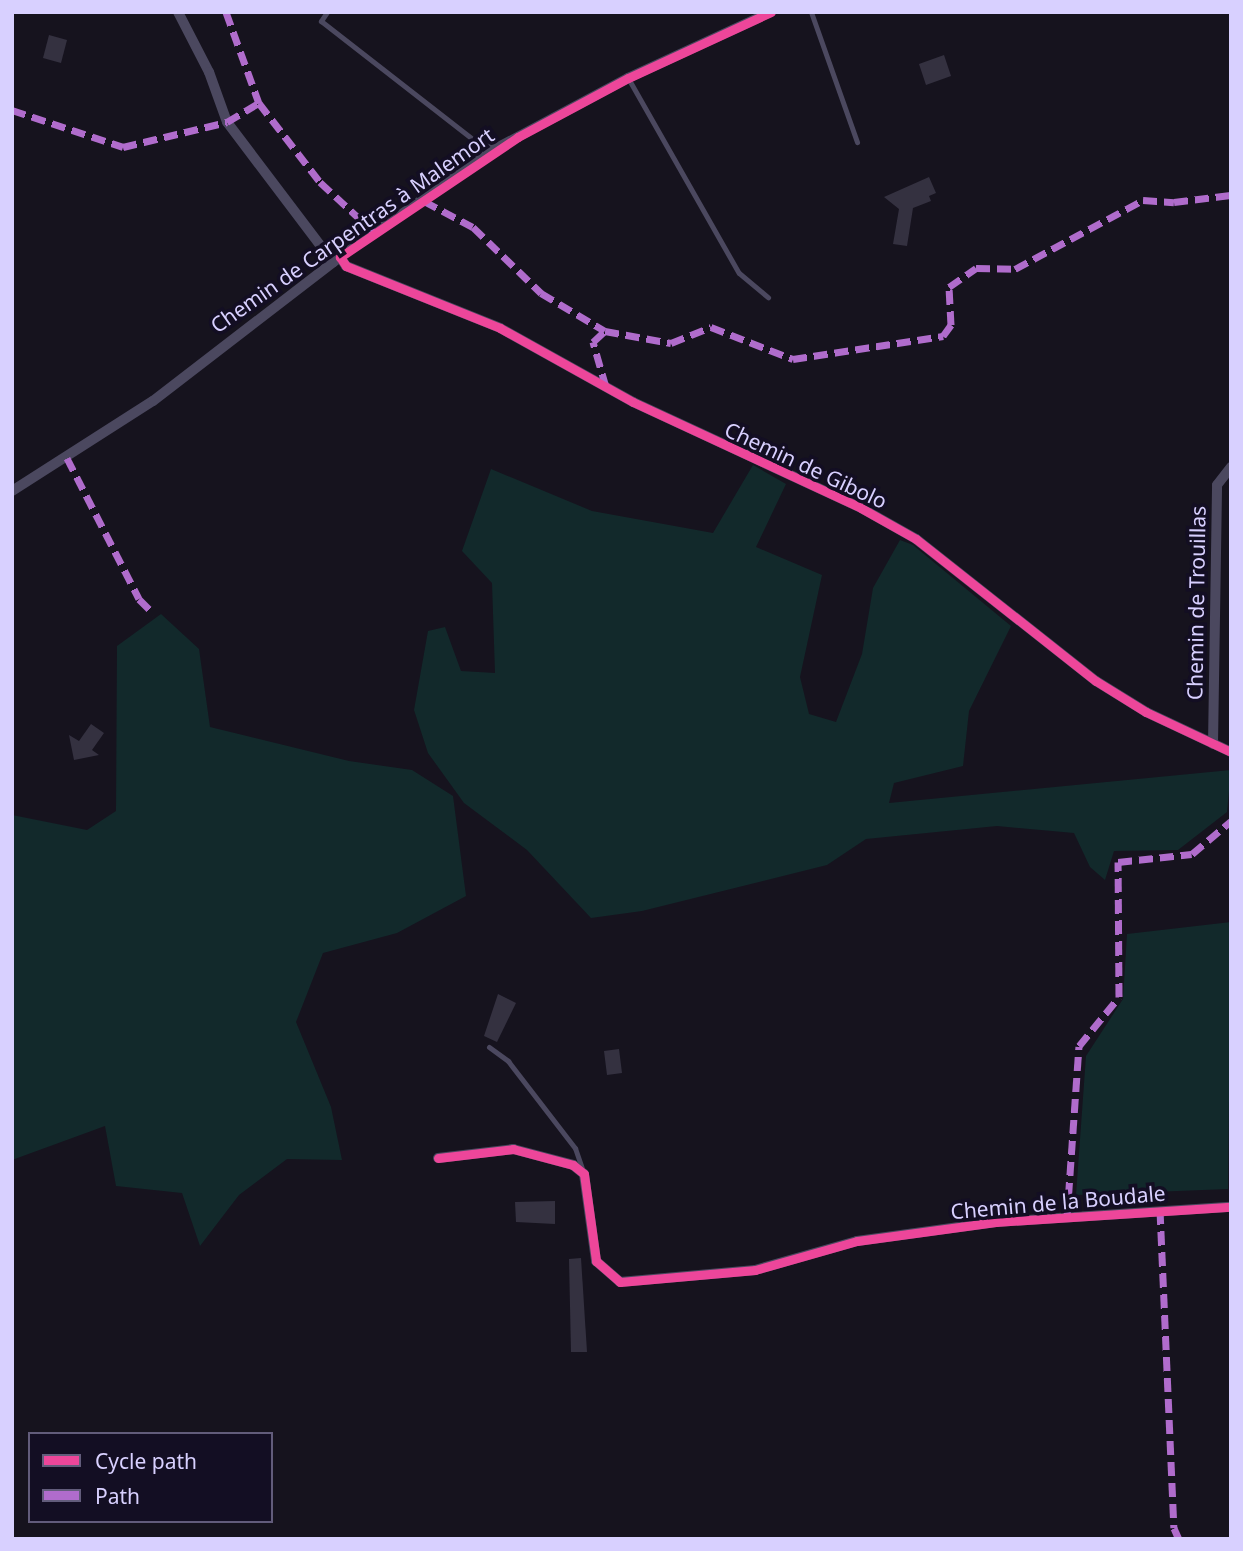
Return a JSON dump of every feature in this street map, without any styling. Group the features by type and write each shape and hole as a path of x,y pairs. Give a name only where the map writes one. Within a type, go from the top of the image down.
{"street":[{"path":"178,12 209,72 227,122 336,260"},
{"name":"Chemin de Carpentras à Malemort","path":"12,491 153,401 336,260 495,149 628,78 771,12"},
{"name":"Chemin de Gibolo","path":"336,260 500,328 633,402 862,508 916,539 1096,681 1231,752"},
{"name":"Chemin de Trouillas","path":"1213,744 1217,485 1231,467"},
{"path":"438,1158 513,1149 573,1165 584,1174"},
{"name":"Chemin de la Boudale","path":"584,1174 596,1261 621,1282 755,1270 857,1241 996,1222 1231,1207"}],"lane":[{"path":"327,12 321,20 474,140 495,149"},
{"path":"811,12 858,142"},
{"path":"628,78 739,273 768,297"},
{"path":"489,1047 508,1061 575,1148 584,1174"}],"green space":[{"path":"753,465 786,484 756,547 822,575 800,677 809,714 836,722 862,654 873,588 900,540 913,545 1011,626 969,711 963,766 894,783 889,803 1231,770 1227,812 1178,850 1114,851 1105,880 1090,867 1074,833 997,826 866,839 827,865 642,911 591,918 527,850 464,803 428,753 414,710 428,631 445,627 461,671 495,673 492,583 462,551 491,469 592,511 713,533"},
{"path":"161,614 199,649 210,727 349,761 412,770 453,796 466,896 397,933 323,953 296,1022 331,1107 342,1160 287,1159 239,1195 200,1246 182,1193 116,1186 105,1126 12,1160 12,815 87,830 116,811 117,646"},
{"path":"1231,922 1228,1189 1076,1195 1086,1056 1123,999 1127,934"}],"building":[{"path":"49,35 67,40 61,63 43,58"},
{"path":"944,55 951,76 926,85 919,64"},
{"path":"929,177 936,193 929,196 931,201 913,208 907,246 893,244 899,209 884,197"},
{"path":"91,724 104,733 92,750 99,755 74,760 69,735 79,741"},
{"path":"498,994 516,1003 497,1042 484,1036"},
{"path":"619,1049 622,1073 607,1075 604,1051"},
{"path":"555,1201 555,1224 516,1222 515,1202"},
{"path":"581,1258 587,1352 571,1352 569,1259"}],"marked path":[{"path":"226,12 259,103 320,182 375,233"},
{"path":"12,110 123,147 227,122 259,103"},
{"path":"606,387 593,342 605,331 671,343 711,327 793,359 943,336 951,325 949,287 976,268 1015,269 1143,200 1174,202 1231,195"},
{"path":"424,201 473,227 541,293 605,331"},
{"path":"67,458 139,599 154,614"},
{"path":"1067,1217 1079,1046 1119,997 1118,862 1192,854 1231,821"},
{"path":"1160,1210 1174,1528 1179,1539"}],"cycle path":[{"path":"771,12 628,78 518,137 340,257 346,266 500,328 633,402 861,508 916,539 1096,681 1146,712 1231,752"},
{"path":"438,1158 513,1149 573,1165 584,1174 596,1261 620,1282 755,1270 857,1241 996,1222 1231,1207"}]}
